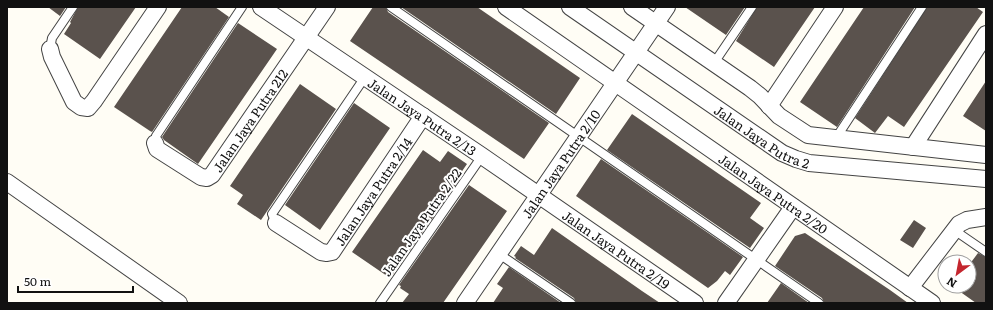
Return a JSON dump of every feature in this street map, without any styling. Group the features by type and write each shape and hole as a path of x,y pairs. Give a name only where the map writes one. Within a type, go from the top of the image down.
{"street":[{"path":"50,49 52,57 74,102 81,107 88,108 158,7"},
{"name":"Jalan Jaya Putra 2/13","path":"261,7 482,156 538,196"},
{"name":"Jalan Jaya Putra 212","path":"155,143 157,149 201,178 207,178 212,175 327,7"},
{"name":"Jalan Jaya Putra 2/20","path":"506,7 932,303"},
{"name":"Jalan Jaya Putra 2","path":"570,7 782,153 796,160 986,179"},
{"path":"632,7 750,88 779,116 808,135 986,155"},
{"name":"Jalan Jaya Putra 2/10","path":"465,303 616,84 667,7"},
{"path":"769,106 835,7"},
{"path":"913,147 986,34"},
{"name":"Jalan Jaya Putra 2/14","path":"276,224 321,252 327,254 332,252 423,116"},
{"path":"7,182 179,303"},
{"name":"Jalan Jaya Putra 2/19","path":"538,196 695,303"},
{"path":"726,303 793,207"},
{"path":"910,288 959,224 986,217"}],"lane":[{"path":"50,49 52,38 73,7"},
{"path":"155,143 156,136 242,7"},
{"path":"391,7 819,303"},
{"path":"714,63 752,7"},
{"path":"836,138 922,7"},
{"path":"276,224 272,214 365,77"},
{"name":"Jalan Jaya Putra 2/22","path":"380,303 482,156"},
{"path":"954,230 986,252"},
{"path":"499,254 571,303"}],"building":[{"path":"48,7 66,7 60,16"},
{"path":"78,7 136,7 100,59 64,34"},
{"path":"182,7 215,7 229,17 152,132 114,107"},
{"path":"373,7 386,7 388,12 549,123 524,159 350,41"},
{"path":"401,7 477,7 580,78 556,114"},
{"path":"685,7 745,7 726,35"},
{"path":"757,7 815,7 774,67 736,41"},
{"path":"864,7 915,7 837,127 800,102"},
{"path":"927,7 976,7 983,12 904,127 888,116 875,133 855,118"},
{"path":"238,23 277,49 198,164 164,140 162,137"},
{"path":"986,81 986,131 963,116"},
{"path":"300,84 336,109 261,220 237,204 243,195 230,186"},
{"path":"354,103 390,128 320,230 285,205"},
{"path":"632,114 761,203 750,218 764,228 750,248 607,150"},
{"path":"423,150 440,162 448,151 467,164 458,177 460,179 390,278 352,252"},
{"path":"601,159 743,257 730,275 725,271 717,281 708,288 576,196"},
{"path":"469,185 507,211 443,303 402,303 409,294 400,288 401,286 399,285"},
{"path":"914,220 926,228 913,248 900,240"},
{"path":"552,228 660,303 576,303 574,298 514,256 521,246 534,255"},
{"path":"805,233 908,303 824,303 822,298 775,266 795,236"},
{"path":"978,253 986,257 986,303 976,303 963,294 977,294"},
{"path":"509,267 561,303 493,303 503,288 497,284"},
{"path":"781,283 809,303 767,303"}]}
